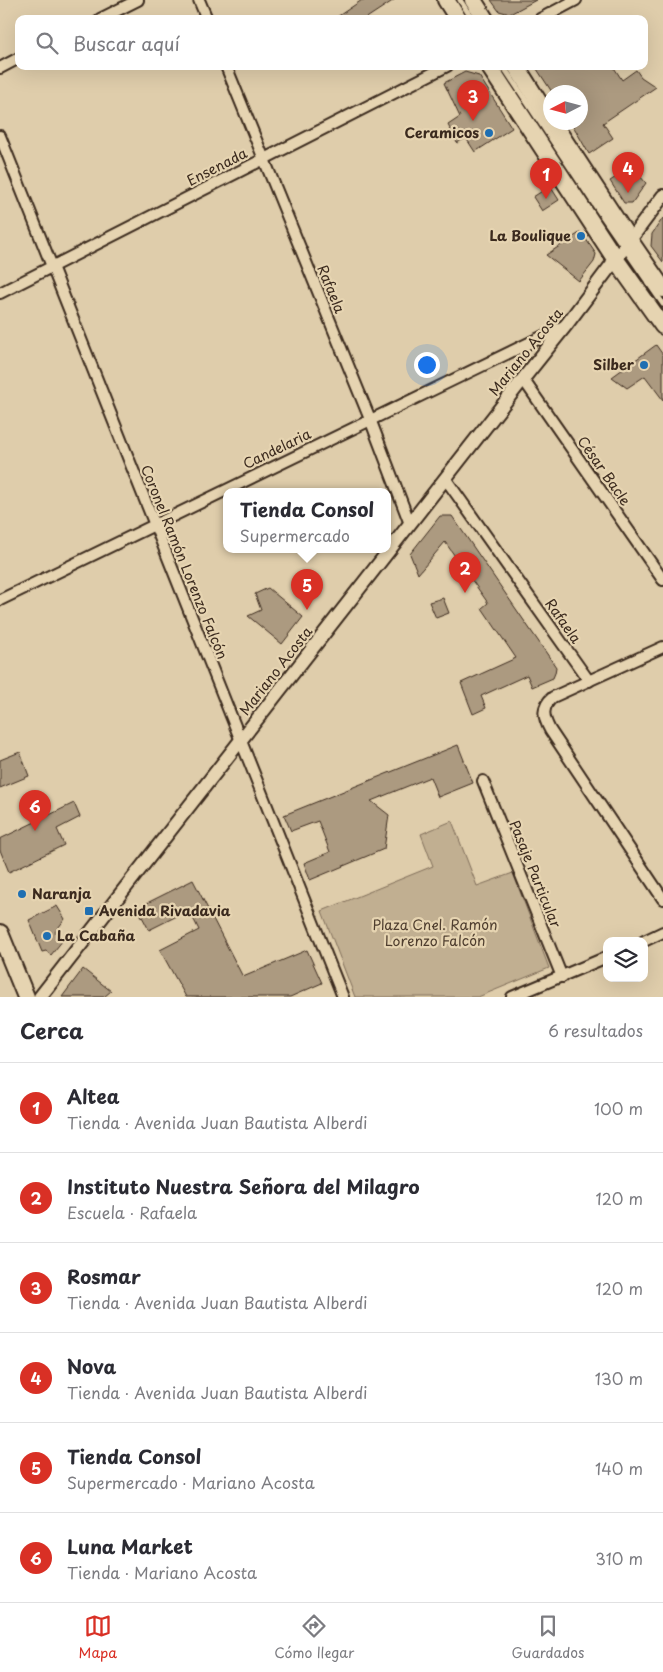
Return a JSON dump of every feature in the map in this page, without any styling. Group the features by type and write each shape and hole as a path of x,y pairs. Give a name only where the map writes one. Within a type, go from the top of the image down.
{"main road":[{"path":"446,0 455,15"},
{"path":"473,0 482,15"},
{"path":"492,70 623,250 663,288"},
{"path":"519,70 543,108"},
{"path":"556,130 663,326"},
{"path":"0,933 26,997"}],"street":[{"path":"108,15 138,0"},
{"path":"199,0 205,15"},
{"path":"548,15 576,0"},
{"path":"0,68 15,60"},
{"name":"Rafaela","path":"228,70 370,419 410,524"},
{"name":"Ensenada","path":"0,293 439,70"},
{"name":"Coronel Ramón Lorenzo Falcón","path":"0,136 343,997"},
{"name":"Mariano Acosta","path":"391,548 567,324 663,196"},
{"name":"Candelaria","path":"228,488 567,324"},
{"name":"César Bacle","path":"523,379 663,580"},
{"name":"Rafaela","path":"445,478 589,681"},
{"name":"Candelaria","path":"0,600 223,490"},
{"name":"Mariano Acosta","path":"40,997 387,553"},
{"path":"663,648 553,697 547,701 544,709 544,716 550,730 663,899"},
{"name":"Pasaje Particular","path":"484,781 562,977"},
{"path":"648,939 663,932"},
{"path":"512,997 603,959"}],"lane":[{"path":"460,0 469,15"},
{"path":"506,70 623,250 663,304"}],"green space":[{"name":"Plaza Cnel. Ramón Lorenzo Falcón","path":"452,821 477,886 513,873 549,968 478,997 355,997 322,911 433,866 421,834"}],"building":[{"path":"362,0 394,0 371,15 340,15"},
{"path":"491,0 536,0 510,14 499,11"},
{"path":"538,70 616,70 622,80 636,70 641,77 656,87 603,123 613,138 589,154 576,130 588,130 588,85 547,85"},
{"path":"465,72 479,76 512,128 475,152 466,138 457,143 448,125 460,117 444,83"},
{"path":"632,167 646,183 632,203 624,203 610,181"},
{"path":"550,186 559,200 542,211 533,197"},
{"path":"663,218 663,262 651,246 652,234"},
{"path":"581,232 596,254 594,262 579,281 546,255"},
{"name":"Silber","path":"656,345 663,355 663,400 645,376 627,388 612,377"},
{"path":"440,516 452,516 556,667 553,678 532,687 527,675 481,696 486,708 473,714 461,683 516,658 482,608 488,603 445,542 418,574 410,554"},
{"path":"268,588 303,617 282,644 248,616 261,610 255,594"},
{"path":"443,598 449,613 436,618 429,602"},
{"path":"458,745 473,783 438,797 430,777 371,801 389,815 384,849 310,880 304,863 330,852 318,821 291,831 284,815"},
{"path":"20,752 29,776 0,788 0,760"},
{"path":"74,803 80,817 57,829 64,845 9,872 0,850 0,839"},
{"path":"193,880 243,977 307,950 322,983 290,997 186,997 160,950 199,930 189,910 149,930 138,909"},
{"path":"57,906 65,919 55,932 63,940 51,955 46,951 42,952 29,920"},
{"path":"83,969 111,991 104,997 62,997"}],"place":[{"name":"Rosmar","path":"473,121"},
{"name":"Ceramicos","path":"489,133"},
{"name":"Nova","path":"628,193"},
{"name":"Altea","path":"546,199"},
{"name":"La Boulique","path":"581,236"},
{"name":"Silber","path":"644,365"},
{"name":"Instituto Nuestra Señora del Milagro","path":"465,593"},
{"name":"Tienda Consol","path":"307,610"},
{"name":"Luna Market","path":"35,831"},
{"name":"Naranja","path":"22,894"},
{"name":"Avenida Rivadavia","path":"89,911"},
{"name":"La Cabaña","path":"47,936"}]}
